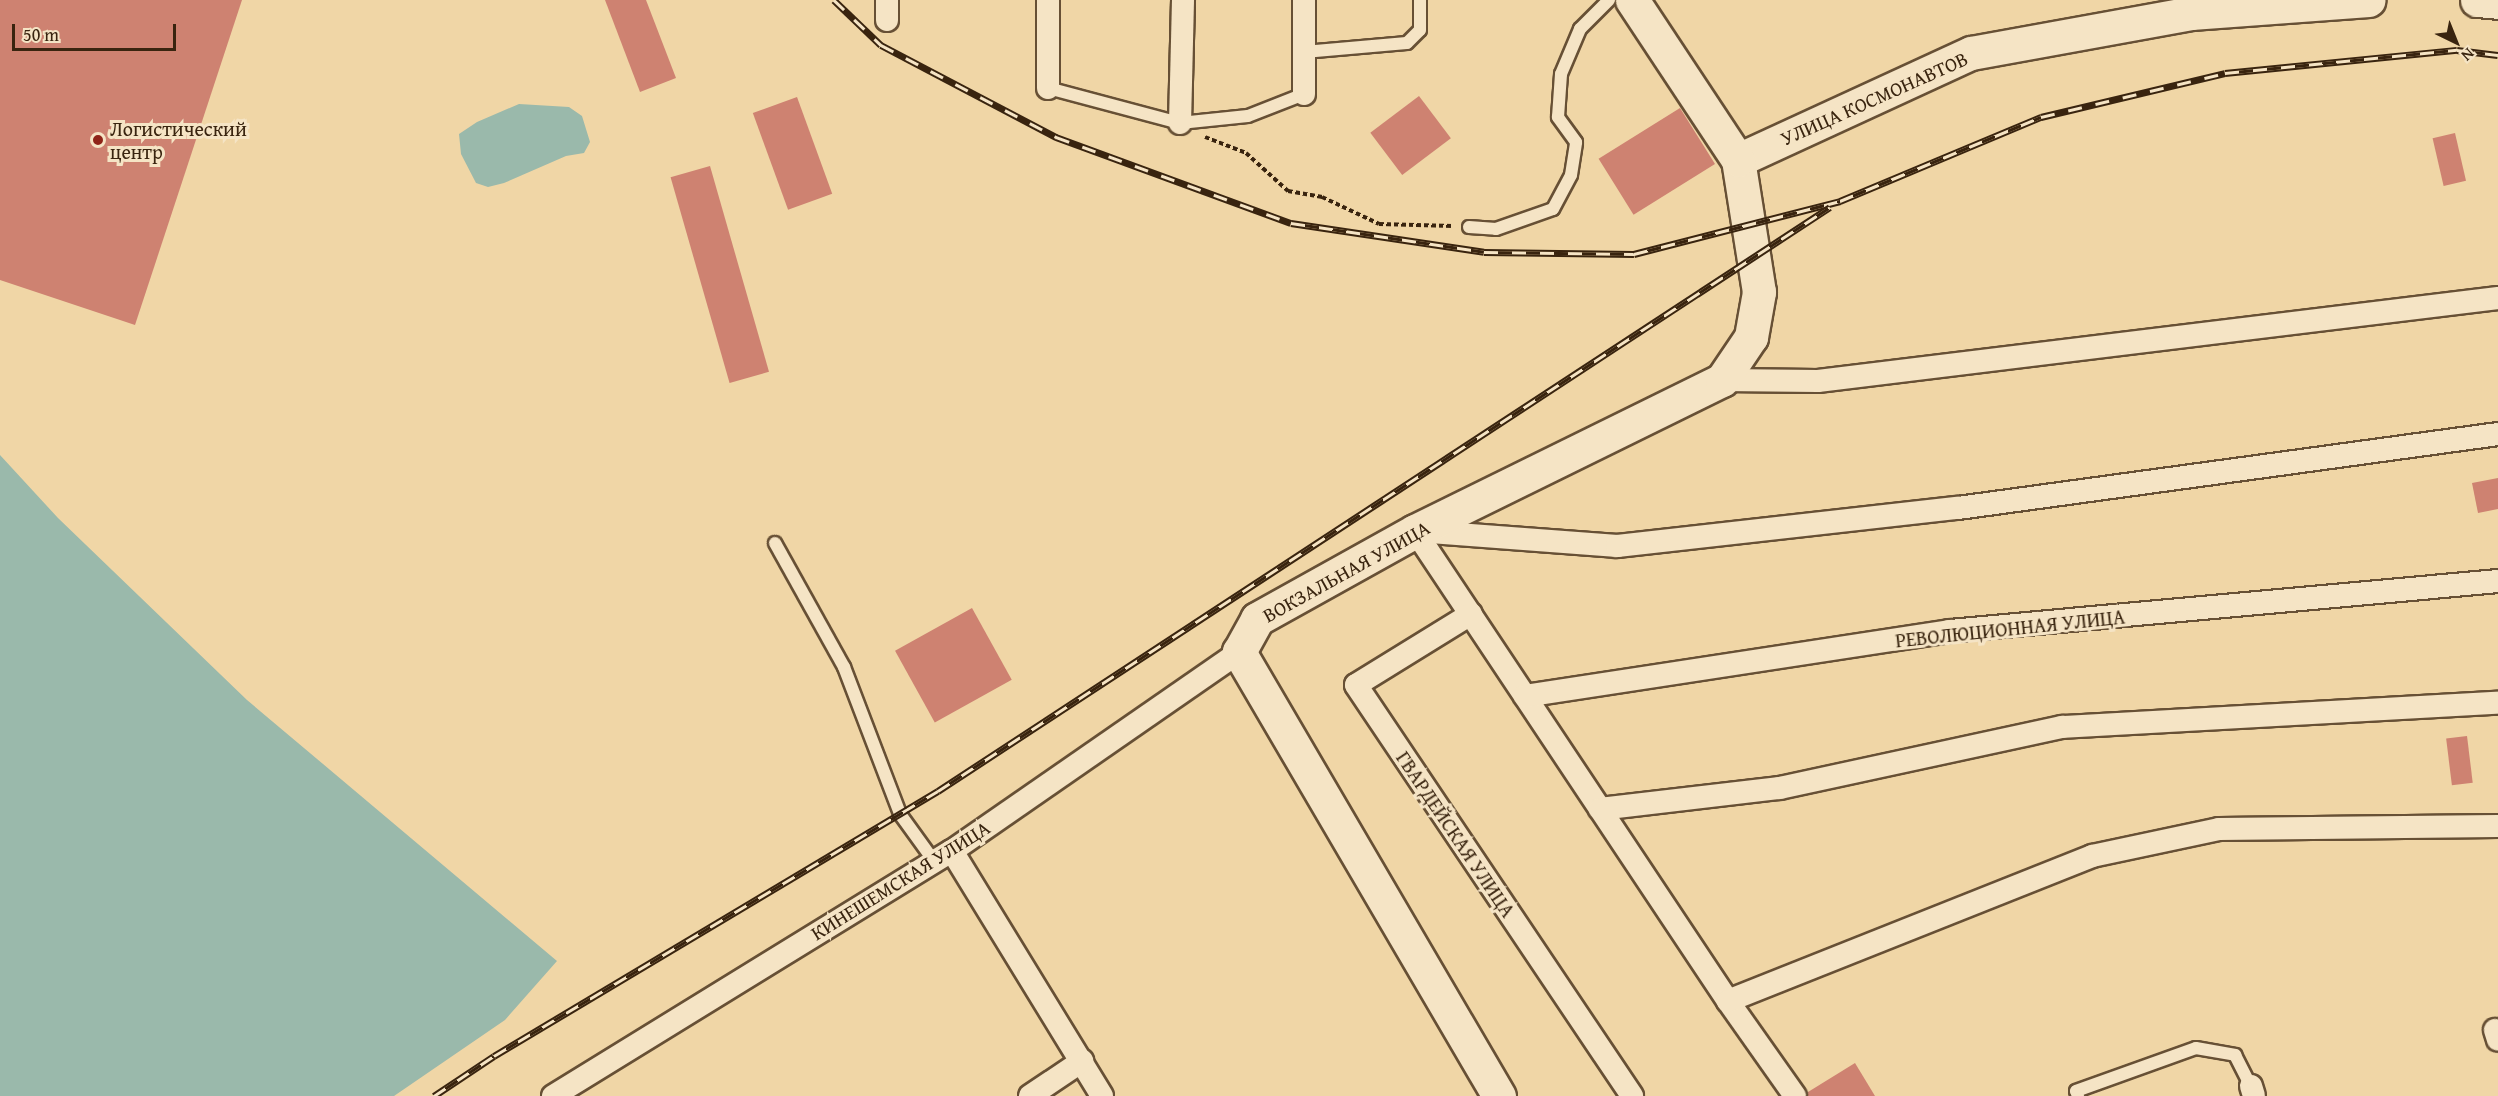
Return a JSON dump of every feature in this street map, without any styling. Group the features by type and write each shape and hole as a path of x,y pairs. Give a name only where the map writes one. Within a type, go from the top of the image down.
{"main road":[{"path":"1632,0 1738,160"},
{"name":"УЛИЦА КОСМОНАВТОВ","path":"1738,160 1971,53 2192,13 2369,0"},
{"path":"2477,0 2498,2"},
{"name":"ВОКЗАЛЬНАЯ УЛИЦА","path":"1239,652 1257,619 1415,531 1722,380 1751,337 1759,292 1738,160"},
{"path":"1239,652 1499,1096"}],"street":[{"path":"1048,0 1048,88"},
{"path":"1180,123 1183,0"},
{"path":"1304,0 1304,94"},
{"path":"1722,380 1818,381 2498,298"},
{"path":"1415,531 1617,546 1958,508 2498,434"},
{"path":"1415,531 1728,1001 1795,1096"},
{"name":"РЕВОЛЮЦИОННАЯ УЛИЦА","path":"1525,696 1950,631 2498,581"},
{"name":"ГВАРДЕЙСКАЯ УЛИЦА","path":"1471,614 1356,685 1632,1096"},
{"name":"КИНЕШЕМСКАЯ УЛИЦА","path":"553,1096 943,856 1239,652"},
{"path":"1600,809 1780,788 2062,728 2498,703"},
{"path":"1728,1001 2092,856 2219,829 2498,826"},
{"path":"943,856 1082,1060 1102,1096"},
{"path":"1030,1096 1082,1060"}],"lane":[{"path":"1304,52 1407,44 1420,30 1420,0"},
{"path":"1468,227 1496,229 1553,208 1571,175 1576,142 1558,117 1561,74 1580,29 1609,0"},
{"path":"1048,88 1180,123 1248,116 1304,94"},
{"path":"774,543 844,667 900,814 943,856"},
{"path":"2078,1096 2076,1091 2196,1048 2235,1055 2253,1091"}],"path":[{"path":"1180,123 1246,153 1288,191 1322,197 1379,224 1468,227"}],"shaded area":[{"path":"519,104 569,107 582,116 590,142 584,153 566,156 504,183 488,187 476,183 461,154 459,134 477,122"},
{"path":"0,455 58,518 247,700 557,961 505,1020 394,1096 0,1096"}],"building":[{"name":"Логистический центр","path":"0,0 242,0 135,325 0,280"},
{"path":"605,0 646,0 676,78 640,92"},
{"path":"1419,96 1451,138 1402,175 1370,133"},
{"path":"797,97 832,194 788,210 753,113"},
{"path":"1680,108 1715,164 1634,215 1599,159"},
{"path":"2455,133 2466,181 2444,186 2433,138"},
{"path":"710,166 769,372 730,383 671,177"},
{"path":"2498,478 2498,509 2478,513 2472,483"},
{"path":"972,608 1012,680 935,722 895,651"},
{"path":"2467,736 2473,783 2452,785 2446,739"},
{"path":"1855,1063 1875,1096 1808,1096 1808,1092"}],"railway":[{"path":"834,0 881,45 1056,137 1291,223 1484,252 1634,254 1840,201 2041,117 2225,73 2457,50 2498,55"},
{"path":"434,1096 494,1056 938,791 1830,207"}],"place":[{"name":"Логистический центр","path":"98,140"}]}
